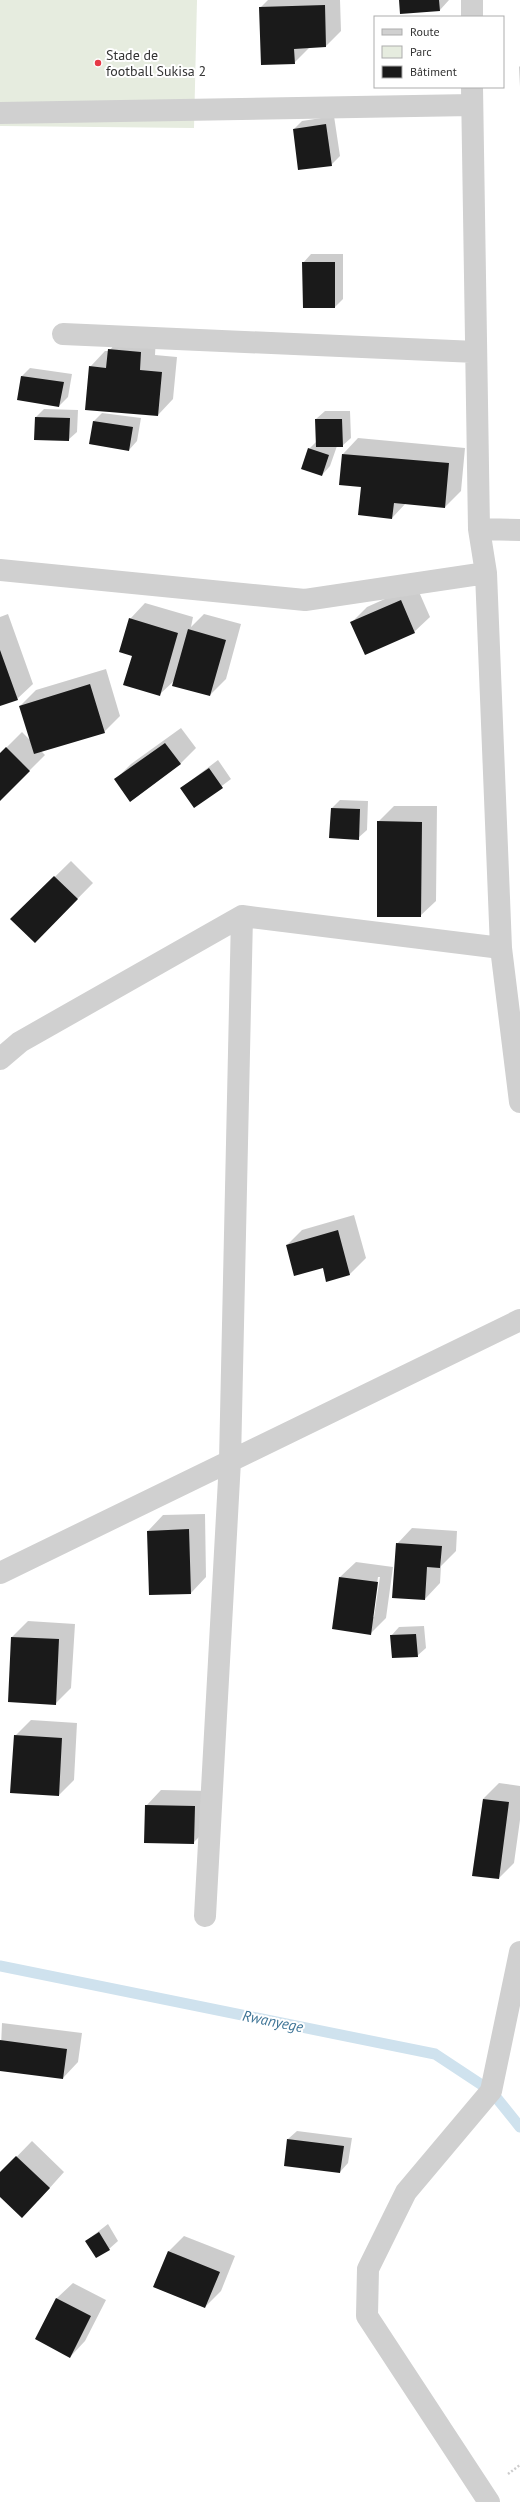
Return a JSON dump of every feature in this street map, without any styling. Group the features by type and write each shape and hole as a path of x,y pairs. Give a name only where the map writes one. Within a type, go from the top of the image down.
{"street":[{"path":"472,0 472,16"},
{"path":"0,113 472,96 479,529 486,573 501,948 520,1102"},
{"path":"63,334 476,352"},
{"path":"479,529 520,530"},
{"path":"0,570 305,600 486,573"},
{"path":"0,1059 20,1042 242,916 501,948"},
{"path":"205,1916 230,1461 242,916"},
{"path":"0,1573 520,1320"},
{"path":"481,2499 367,2316 368,2269 406,2192 491,2091 520,1952"}],"green space":[{"name":"Stade de football Sukisa 2","path":"0,0 197,0 194,128 0,126"}],"building":[{"path":"399,0 439,0 440,11 400,14"},
{"path":"325,5 326,47 294,49 295,64 261,65 259,7"},
{"path":"326,124 332,166 298,170 293,129"},
{"path":"302,262 335,262 335,308 303,308"},
{"path":"108,349 141,352 140,370 162,372 158,416 85,410 89,366 106,368"},
{"path":"21,376 64,382 59,407 17,400"},
{"path":"35,417 70,418 69,441 34,440"},
{"path":"315,419 342,419 343,447 316,447"},
{"path":"93,421 133,427 129,451 89,444"},
{"path":"308,448 329,455 322,476 301,469"},
{"path":"342,454 449,463 445,508 394,503 392,519 358,515 361,487 339,485"},
{"path":"401,600 415,633 365,655 350,622"},
{"path":"129,618 178,633 160,696 123,685 132,656 119,652"},
{"path":"188,629 226,640 210,696 172,686"},
{"path":"0,650 18,700 0,706"},
{"path":"90,684 105,733 34,754 19,706"},
{"path":"165,743 181,764 130,802 114,779"},
{"path":"6,747 30,771 0,801 0,753"},
{"path":"209,768 223,788 194,808 180,788"},
{"path":"331,808 360,809 359,840 329,838"},
{"path":"377,821 422,822 421,917 377,917"},
{"path":"54,876 78,899 35,943 10,919"},
{"path":"338,1230 350,1275 326,1282 323,1268 294,1276 286,1245"},
{"path":"189,1529 191,1594 149,1595 147,1531"},
{"path":"396,1543 442,1546 440,1568 427,1567 425,1600 392,1598"},
{"path":"339,1577 378,1582 371,1635 332,1629"},
{"path":"416,1634 418,1657 392,1658 390,1635"},
{"path":"11,1637 59,1639 56,1705 8,1702"},
{"path":"14,1735 62,1738 59,1796 10,1793"},
{"path":"483,1799 509,1802 499,1879 472,1876"},
{"path":"145,1805 195,1806 194,1844 144,1843"},
{"path":"0,2040 67,2049 63,2079 0,2071"},
{"path":"287,2139 344,2146 340,2173 284,2166"},
{"path":"16,2156 50,2188 22,2218 0,2197 0,2172"},
{"path":"99,2232 110,2250 96,2258 85,2241"},
{"path":"168,2251 220,2272 205,2308 153,2287"},
{"path":"56,2298 91,2316 70,2358 35,2339"}],"waterway":[{"name":"Rwanyege","path":"0,1966 435,2054 491,2091 520,2127"}],"place":[{"name":"Stade de football Sukisa 2","path":"98,63"}]}
